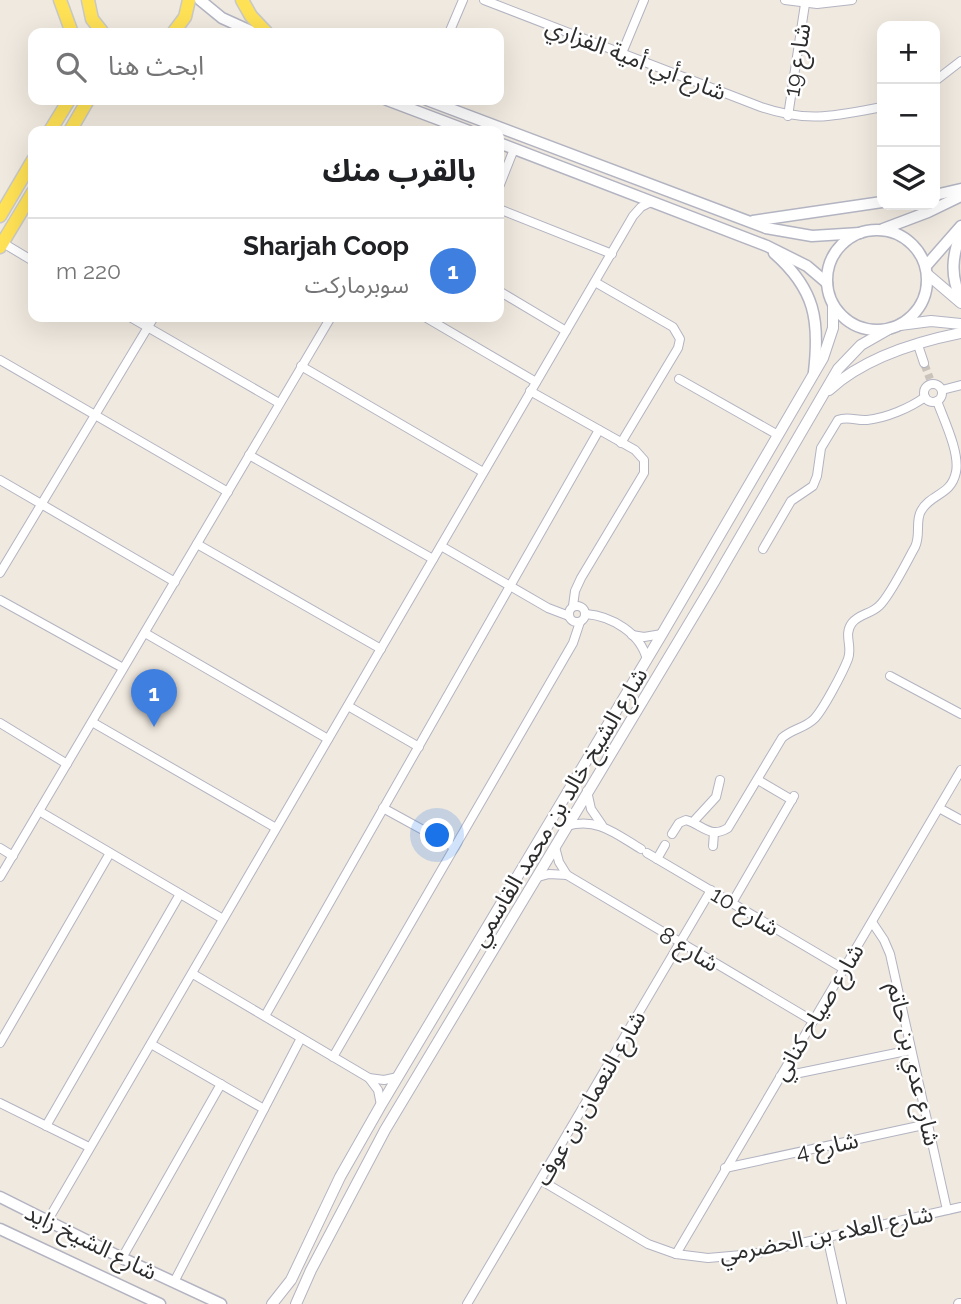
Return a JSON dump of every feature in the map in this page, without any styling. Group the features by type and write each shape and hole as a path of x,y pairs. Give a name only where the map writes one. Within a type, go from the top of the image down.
{"main road":[{"path":"60,0 70,28"},
{"path":"177,28 185,17 189,0"},
{"path":"200,0 222,18 244,28"},
{"path":"242,0 251,16 262,28"},
{"path":"86,3 98,28"},
{"path":"53,126 66,105"},
{"path":"72,126 85,105"},
{"path":"400,105 456,126"},
{"path":"440,105 496,126"},
{"path":"504,129 750,222 789,234 812,236 882,230 961,196"},
{"path":"504,145 767,246 807,266 827,283"},
{"path":"0,216 28,168"},
{"path":"940,193 961,189"},
{"path":"1,245 28,200"},
{"path":"750,222 877,203"},
{"path":"860,233 848,239 832,258 827,283 833,305 839,314 867,329 894,327 910,318 924,298 927,270 961,226"},
{"path":"882,230 894,232 914,245 927,270"},
{"path":"961,233 955,248 953,267 961,301"},
{"path":"767,246 799,279 812,305 817,333 814,372"},
{"name":"شارع الشيخ زايد","path":"0,1197 221,1304"},
{"name":"شارع الشيخ زايد","path":"0,1229 160,1304"}],"street":[{"path":"452,28 463,0"},
{"name":"شارع أبي أمية الفزاري","path":"484,0 789,116 824,117 877,108"},
{"path":"622,53 644,0"},
{"path":"785,0 806,4 852,0"},
{"name":"شارع 19","path":"789,116 806,4"},
{"path":"940,77 961,61"},
{"path":"504,173 513,149"},
{"path":"632,194 633,216"},
{"path":"48,1220 633,216 641,207 651,202"},
{"path":"504,211 612,254"},
{"path":"1,245 28,258"},
{"path":"927,270 961,301"},
{"path":"595,282 673,327 680,339 678,348 621,443"},
{"path":"504,294 566,331"},
{"name":"شارع الشيخ خالد بن محمد القاسمي","path":"272,1304 283,1291 381,1105 647,660 814,372 829,343 833,328 833,305"},
{"path":"894,327 931,321 961,324"},
{"path":"931,321 935,329 935,340"},
{"path":"139,322 279,403"},
{"path":"0,573 151,322"},
{"path":"0,877 328,322"},
{"path":"434,322 536,382"},
{"name":"شارع الشيخ خالد بن محمد القاسمي","path":"296,1304 329,1235 392,1119 714,582 838,369 861,345 894,327"},
{"path":"821,397 845,376 867,363 961,333"},
{"path":"861,345 867,363"},
{"path":"918,345 924,363"},
{"path":"0,360 228,492"},
{"path":"301,366 483,472"},
{"path":"679,379 778,435"},
{"path":"925,397 930,382 942,390"},
{"path":"942,390 961,385"},
{"path":"937,401 942,390"},
{"path":"530,391 640,454 644,460 644,473 575,592 569,616 573,622 580,622"},
{"path":"925,397 930,401 937,401"},
{"path":"763,549 791,501 808,492 813,486 821,448 838,420 874,418 909,406 925,397"},
{"path":"672,834 682,821 693,822 713,833 724,831 732,825 782,738 810,722 818,714 849,657 847,636 850,625 859,616 882,603 916,544 920,513 928,503 947,491 955,478 956,456 937,401"},
{"path":"265,1016 599,430"},
{"path":"249,455 433,559"},
{"path":"0,480 175,582"},
{"path":"197,544 381,649"},
{"path":"713,545 720,545 725,552 714,582"},
{"path":"441,546 548,608 569,616"},
{"path":"0,600 123,668"},
{"path":"573,606 583,607 586,614"},
{"path":"333,1057 573,643 580,622 586,614"},
{"path":"586,614 605,618 632,635 643,648 647,660"},
{"path":"145,632 328,739"},
{"path":"632,635 644,637 662,634"},
{"path":"891,676 961,714"},
{"path":"348,706 419,747"},
{"path":"92,722 276,828"},
{"path":"0,723 67,764"},
{"name":"شارع صياح كناني","path":"676,1254 961,770"},
{"path":"693,822 716,797 720,780"},
{"path":"732,903 793,798 758,780"},
{"path":"587,791 591,809 602,825"},
{"path":"383,808 454,847"},
{"path":"939,808 961,820"},
{"path":"39,811 223,919"},
{"path":"567,826 584,822 602,825"},
{"name":"شارع 10","path":"602,825 844,969"},
{"path":"713,833 713,846"},
{"path":"657,859 665,845"},
{"path":"555,847 559,862 567,875"},
{"path":"0,848 13,856"},
{"path":"0,1043 110,853"},
{"path":"537,877 567,875"},
{"name":"شارع 8","path":"567,875 813,1021"},
{"name":"شارع النعمان بن عوف","path":"467,1304 542,1181 711,890"},
{"path":"46,1126 180,894"},
{"name":"شارع عدي بن حاتم","path":"872,922 890,954 947,1210"},
{"path":"192,974 369,1078 384,1080 399,1077"},
{"path":"174,1282 301,1038"},
{"path":"151,1044 264,1109"},
{"path":"780,1077 911,1050"},
{"path":"369,1078 378,1090 381,1105"},
{"path":"122,1258 220,1084"},
{"path":"0,1103 89,1147"},
{"name":"شارع 4","path":"725,1168 928,1124"},
{"name":"شارع العلاء بن الحضرمي","path":"542,1181 640,1239 676,1254 708,1258 740,1256 961,1207"},
{"path":"328,1202 327,1213 320,1229 323,1235 329,1235"},
{"path":"827,1236 842,1304"}],"tunnel":[{"path":"924,363 930,379"}],"place":[{"name":"Sharjah Coop","path":"154,727"}]}
